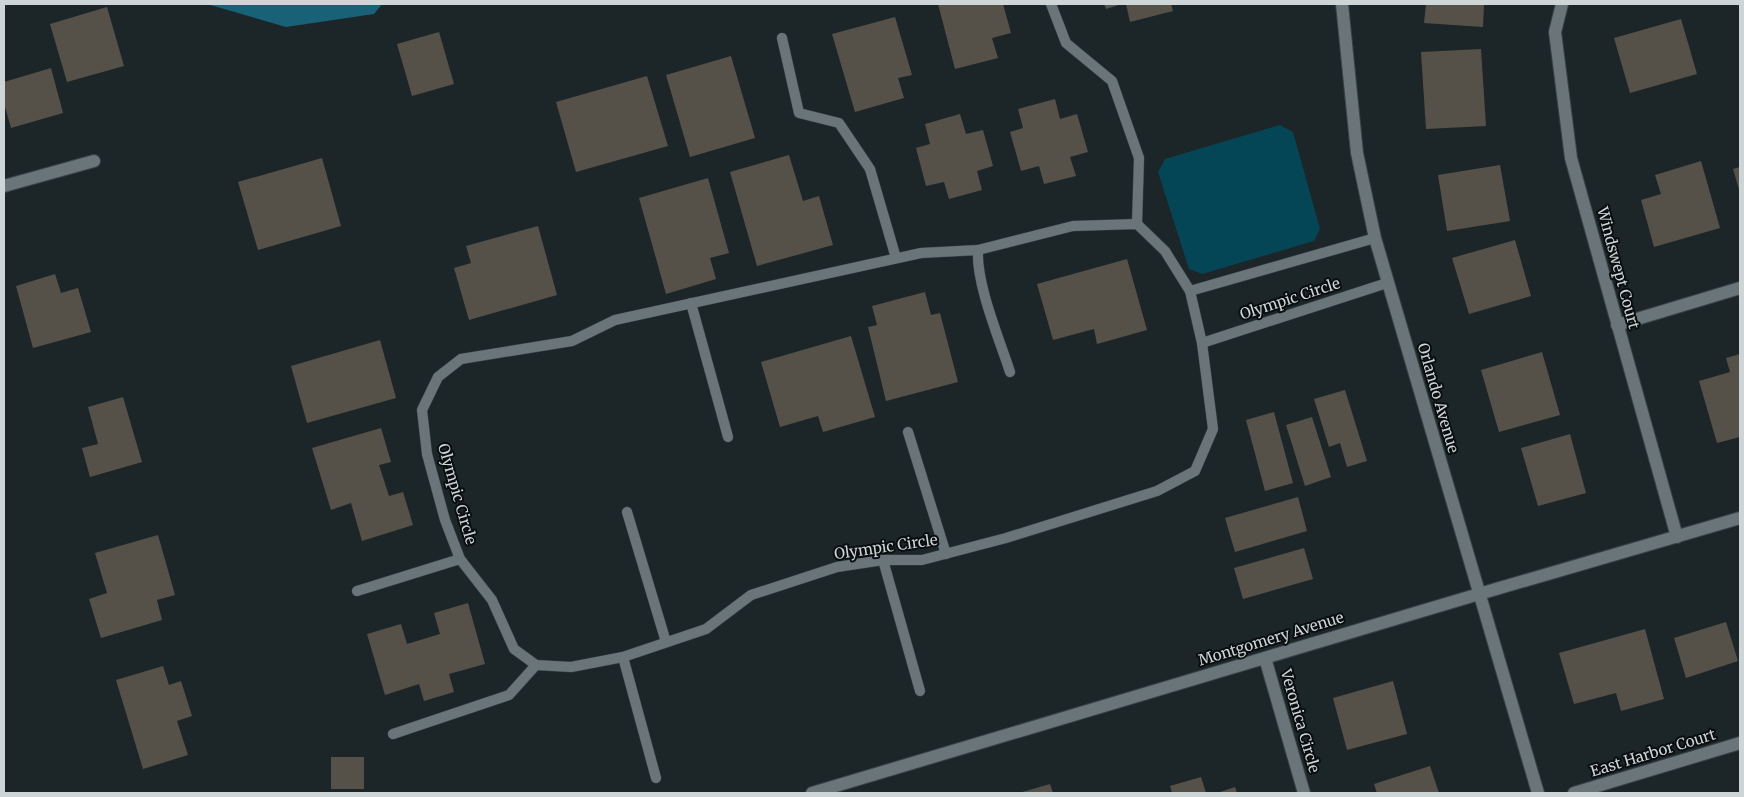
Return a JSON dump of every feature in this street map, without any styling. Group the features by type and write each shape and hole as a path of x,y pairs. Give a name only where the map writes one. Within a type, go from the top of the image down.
{"street":[{"name":"Orlando Avenue","path":"1342,4 1357,153 1375,238 1538,793"},
{"name":"Windswept Court","path":"1562,4 1555,32 1571,158 1677,537"},
{"path":"4,186 94,161"},
{"path":"1617,325 1740,288"},
{"name":"Montgomery Avenue","path":"812,793 1740,518"},
{"name":"Veronica Circle","path":"1265,658 1304,793"},
{"name":"East Harbor Court","path":"1574,793 1740,743"}],"lane":[{"path":"1051,4 1066,43 1112,81 1139,158 1137,224"},
{"path":"782,38 799,113 839,123 870,169 896,258"},
{"name":"Olympic Circle","path":"1137,224 1165,250 1190,291 1202,343 1213,429 1195,471 1166,488 1006,538 922,560 884,560 837,567 751,595 706,629 623,657 572,666 536,665 514,649 492,600 460,559 445,520 426,445 422,410 438,377 461,359 572,341 615,320 921,252 978,250 1073,226 1137,224"},
{"path":"1190,291 1375,238"},
{"path":"978,250 977,262 983,287 1010,372"},
{"name":"Olympic Circle","path":"1202,343 1387,283"},
{"path":"691,303 728,437"},
{"path":"908,432 946,554"},
{"path":"627,512 666,642"},
{"path":"357,591 460,559"},
{"path":"884,560 920,691"},
{"path":"623,657 656,778"},
{"path":"393,734 509,695 536,665"}],"shaded area":[{"path":"207,4 382,4 374,14 286,27"},
{"path":"1280,125 1293,132 1320,229 1314,241 1202,274 1189,269 1158,172 1165,159"}],"building":[{"path":"938,4 1003,4 1011,33 992,38 998,58 955,69"},
{"path":"1104,4 1122,4 1106,9"},
{"path":"1126,4 1171,4 1173,11 1130,22"},
{"path":"1426,4 1484,4 1483,27 1424,23"},
{"path":"107,7 124,66 67,82 50,24"},
{"path":"895,17 912,75 898,78 904,98 855,112 832,34"},
{"path":"1681,19 1697,74 1630,93 1614,38"},
{"path":"439,32 454,84 412,96 397,44"},
{"path":"1481,49 1486,126 1426,129 1421,52"},
{"path":"731,56 755,138 690,157 666,75"},
{"path":"51,68 63,113 11,128 4,103 4,82"},
{"path":"647,76 668,146 576,172 556,102"},
{"path":"1055,99 1060,119 1077,114 1088,152 1070,157 1076,176 1044,184 1039,166 1021,171 1010,132 1023,128 1018,109"},
{"path":"960,114 966,134 983,130 993,166 977,171 982,190 949,199 944,182 926,186 916,148 930,144 925,124"},
{"path":"789,155 803,201 819,196 833,245 757,266 730,172"},
{"path":"322,158 341,226 258,250 238,182"},
{"path":"1701,161 1720,228 1654,247 1641,200 1661,194 1655,175"},
{"path":"1500,165 1510,221 1447,231 1438,175"},
{"path":"1740,167 1740,193 1733,169"},
{"path":"708,178 729,253 710,258 716,279 666,294 639,198"},
{"path":"538,226 557,295 469,320 454,268 471,263 466,246"},
{"path":"1515,240 1531,296 1469,314 1452,258"},
{"path":"1127,259 1147,330 1097,344 1094,329 1053,340 1037,284"},
{"path":"55,274 61,293 78,288 91,332 33,348 16,286"},
{"path":"925,292 931,315 940,313 958,382 886,401 868,327 877,325 872,306"},
{"path":"851,336 875,417 823,432 818,416 780,427 761,362"},
{"path":"380,340 396,398 307,423 291,366"},
{"path":"1542,352 1560,415 1499,432 1481,370"},
{"path":"1740,354 1740,437 1717,443 1699,381 1730,372 1726,358"},
{"path":"1345,390 1367,461 1347,467 1340,443 1329,447 1314,399"},
{"path":"123,397 142,462 90,477 82,448 98,444 88,407"},
{"path":"1274,412 1293,483 1265,491 1246,420"},
{"path":"1312,417 1331,477 1305,486 1286,425"},
{"path":"381,428 391,462 379,465 389,496 403,492 413,525 362,541 351,503 331,510 312,448"},
{"path":"1570,434 1586,493 1538,506 1521,448"},
{"path":"1298,497 1307,531 1235,552 1225,518"},
{"path":"158,535 175,595 157,600 162,620 101,638 89,599 107,593 95,553"},
{"path":"1304,548 1313,579 1243,599 1234,568"},
{"path":"468,603 485,664 449,674 454,692 424,701 419,684 385,695 367,634 401,624 407,644 440,634 434,613"},
{"path":"1726,622 1738,661 1686,678 1674,638"},
{"path":"1645,629 1664,699 1621,711 1616,693 1574,704 1559,653"},
{"path":"163,666 169,685 181,681 192,716 177,721 188,755 143,769 116,680"},
{"path":"1393,681 1407,734 1347,750 1333,698"},
{"path":"331,757 364,757 364,789 331,789"},
{"path":"1430,766 1439,793 1377,793 1374,784"},
{"path":"1201,777 1206,793 1172,793 1170,786"},
{"path":"1050,784 1053,793 1019,793"},
{"path":"1235,787 1237,793 1217,793"}]}
